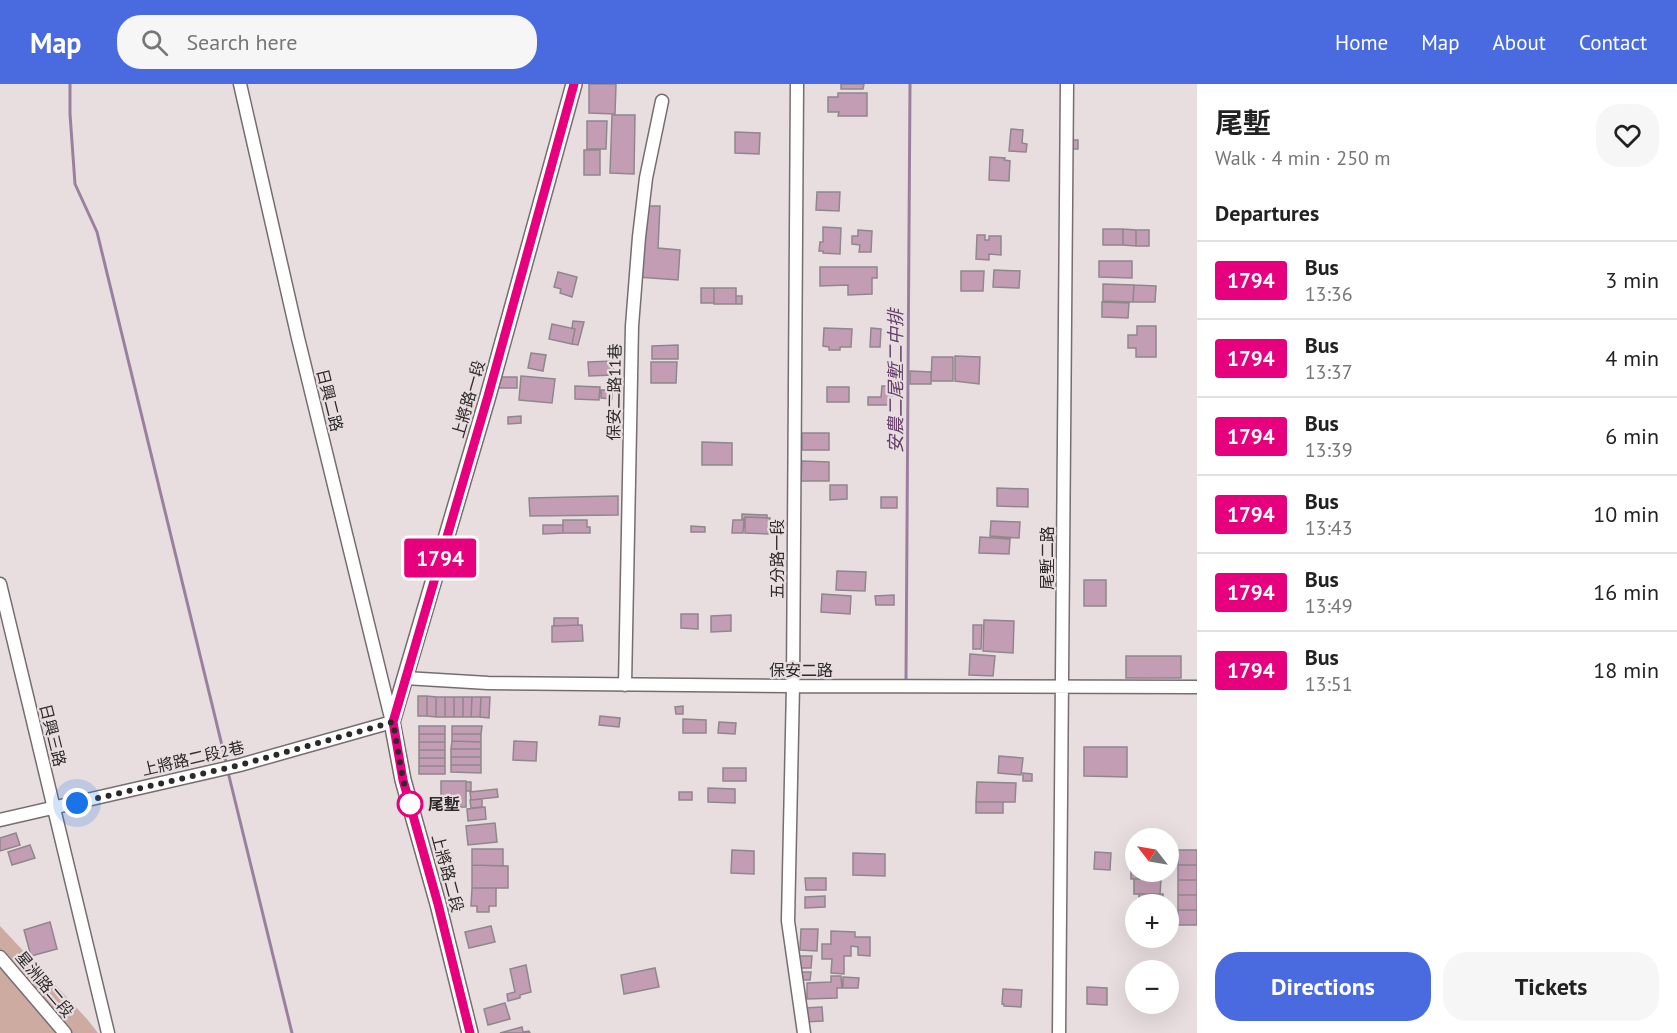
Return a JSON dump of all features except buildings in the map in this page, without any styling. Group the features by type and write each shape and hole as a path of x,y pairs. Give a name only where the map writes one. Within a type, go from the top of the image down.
{"main road":[{"name":"上將路一段","path":"393,722 488,396 574,84"},
{"name":"上將路二段","path":"393,722 403,780 438,904 470,1033"}],"street":[{"name":"日興二路","path":"240,84 298,338 393,722"},
{"name":"五分路一段","path":"797,84 793,686 788,921 804,1033"},
{"name":"尾塹二路","path":"1059,1033 1067,84"},
{"name":"保安二路11巷","path":"625,685 632,326 646,178 662,101"},
{"name":"日興三路","path":"0,584 108,1033"},
{"name":"保安二路","path":"405,678 488,684 1197,687"},
{"name":"上將路二段2巷","path":"0,820 240,765 393,722"},
{"name":"星洲路二段","path":"0,957 65,1033"}],"shaded area":[{"path":"0,926 87,1019 98,1033 0,1033"}],"waterway":[{"path":"70,84 75,184 97,232 227,766"},
{"name":"安農二尾塹二中排","path":"906,679 910,84"},
{"path":"228,772 292,1033"}],"bus line":[{"name":"1794","path":"470,1033 438,904 403,780 393,722 488,396 574,84"}],"place":[{"name":"尾塹","path":"410,804"}],"route":[{"path":"77,803 240,765 393,722 403,780 410,804"}]}
